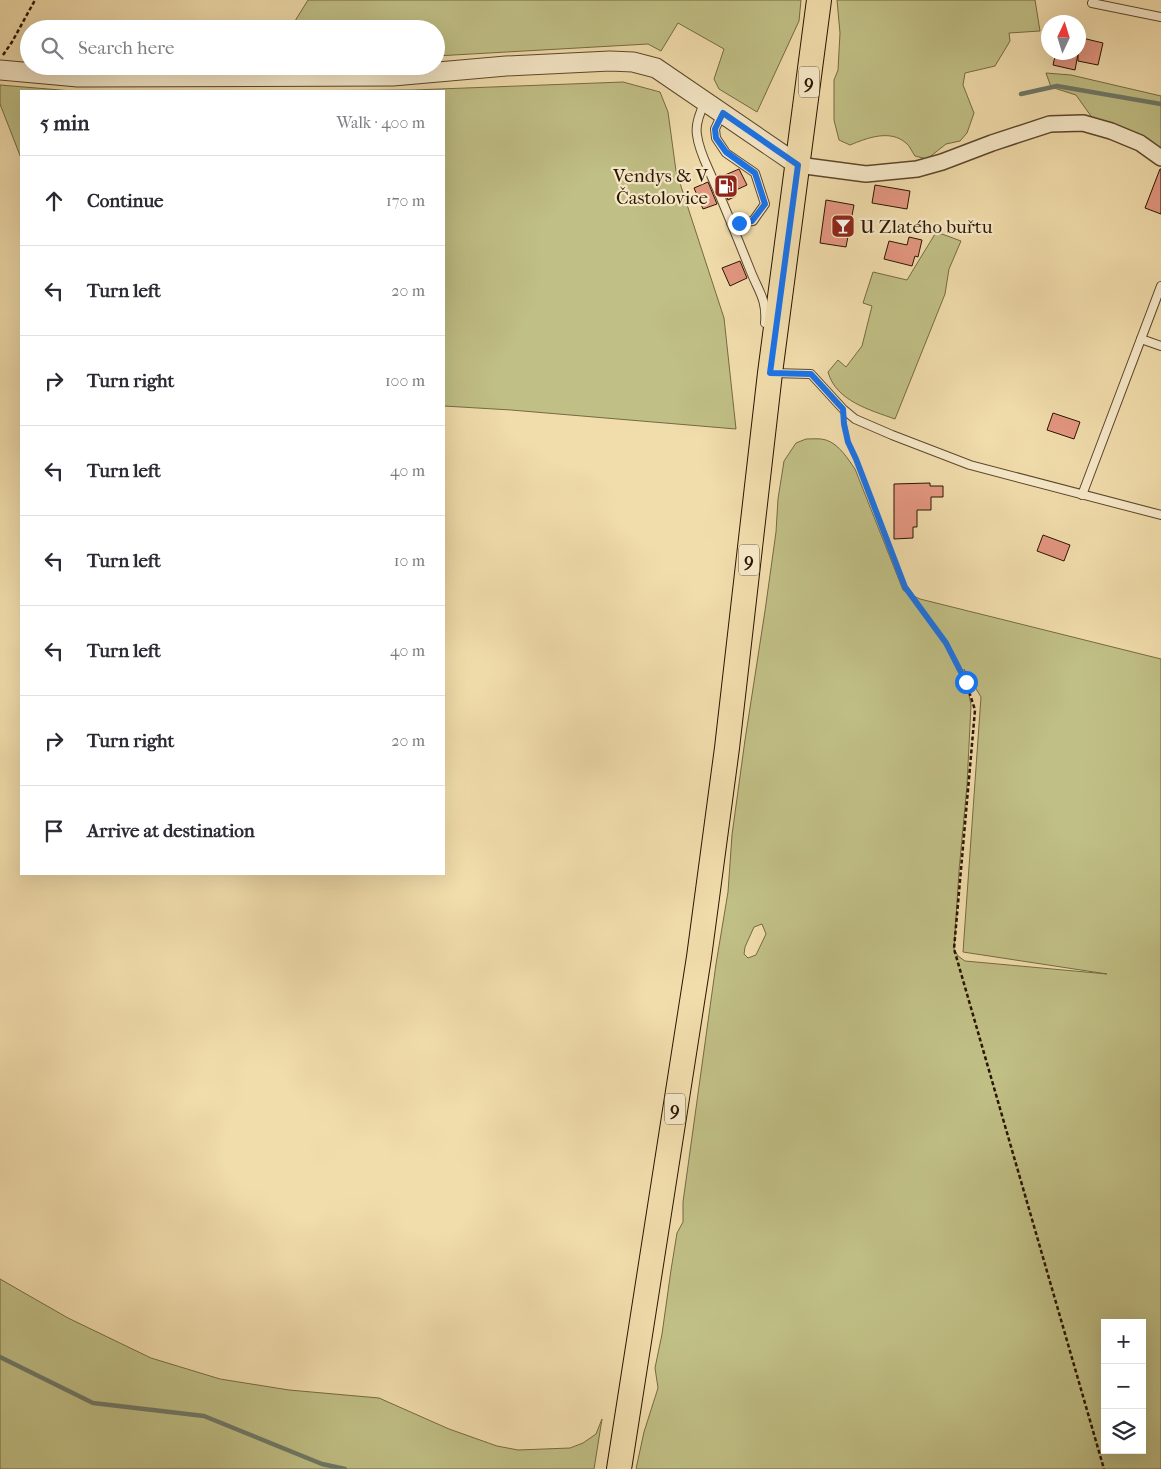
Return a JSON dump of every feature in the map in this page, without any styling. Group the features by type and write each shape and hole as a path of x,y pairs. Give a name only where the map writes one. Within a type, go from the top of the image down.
{"main road":[{"name":"9","path":"619,1469 700,947 727,748 750,549 765,379 798,165 819,0"}],"street":[{"path":"445,71 610,60 632,62 656,68 798,165 866,174 917,169 1050,124 1083,123 1111,131 1140,143 1161,158"},
{"path":"0,70 20,72"},
{"path":"56,75 78,77 404,75"}],"lane":[{"path":"1092,3 1161,17"},
{"path":"706,101 697,122 697,135 704,158 753,278 762,295 766,310 764,335"},
{"path":"723,113 715,129 716,138 726,152 755,173 765,204 752,221 732,223"},
{"path":"1082,495 1161,286"},
{"path":"1141,339 1161,346"},
{"path":"765,379 811,374 843,409 855,419 892,435 970,465 1161,515"}],"path":[{"path":"24,20 35,0"},
{"path":"0,60 20,27"},
{"path":"843,409 848,442 905,587 946,643 966,682 976,710 954,949 1104,1469"}],"shaded area":[{"path":"308,0 801,0 799,21 757,112 719,89 714,79 724,49 678,23 661,51 648,44 445,55 445,20 296,20"},
{"path":"837,0 1035,0 1040,31 1009,33 1010,41 995,66 965,73 963,85 974,113 967,133 960,141 946,144 927,159 915,156 906,143 893,136 878,136 850,145 839,140 834,120 834,80 838,70 840,33"},
{"path":"1046,73 1071,75 1161,96 1161,150 1120,127 1093,119 1076,95 1051,87"},
{"path":"623,82 660,92 668,112 676,171 724,318 736,429 445,406 445,90 413,90"},
{"path":"0,85 60,90 20,90 20,155 0,104"},
{"path":"935,234 942,234 961,241 949,269 945,294 895,419 865,408 846,397 832,382 828,372 838,360 846,367 862,346 872,306 863,303 873,272 907,280"},
{"path":"806,439 826,440 839,448 855,469 903,590 909,594 920,599 1161,659 1161,1469 636,1469 644,1432 658,1388 655,1368 677,1233 683,1222 683,1202 716,964 728,892 732,835 776,532 778,499 784,461 796,443","holes":["964,669 981,697 963,952 1107,974 965,961 958,956 954,949 967,785 971,705","762,924 766,934 756,955 748,958 744,954 745,947 754,927"]},
{"path":"0,1279 68,1318 151,1358 220,1379 289,1390 379,1398 449,1429 497,1446 518,1450 570,1448 583,1443 596,1434 602,1419 594,1469 0,1469"}],"building":[{"path":"1086,39 1103,43 1098,65 1078,61 1086,60"},
{"path":"1054,60 1077,60 1075,70 1053,65"},
{"path":"739,169 747,185 734,191 736,196 728,200 718,178"},
{"path":"1161,169 1161,214 1145,208"},
{"path":"708,182 717,204 703,209 694,188"},
{"path":"875,185 910,191 907,209 872,203"},
{"path":"826,200 854,205 846,247 820,243"},
{"path":"909,237 922,240 918,257 915,256 912,266 884,259 889,241 907,245"},
{"path":"740,261 747,278 730,286 722,268"},
{"path":"1053,413 1080,422 1074,439 1047,430"},
{"path":"930,483 930,486 943,486 943,497 931,497 931,510 917,510 917,527 913,527 913,538 894,539 894,484"},
{"path":"1043,535 1070,545 1064,561 1037,551"}],"waterway":[{"path":"1021,94 1057,86 1161,104"},
{"path":"0,1357 93,1403 204,1416 322,1464 345,1469"}],"place":[{"name":"Vendys & V Častolovice","path":"726,186"},
{"name":"U Zlatého buřtu","path":"843,226"}],"route":[{"path":"739,223 752,221 765,204 755,173 726,152 716,138 715,129 723,113 798,165 770,373 811,374 843,409 848,442 905,587 946,643 966,682"}]}
